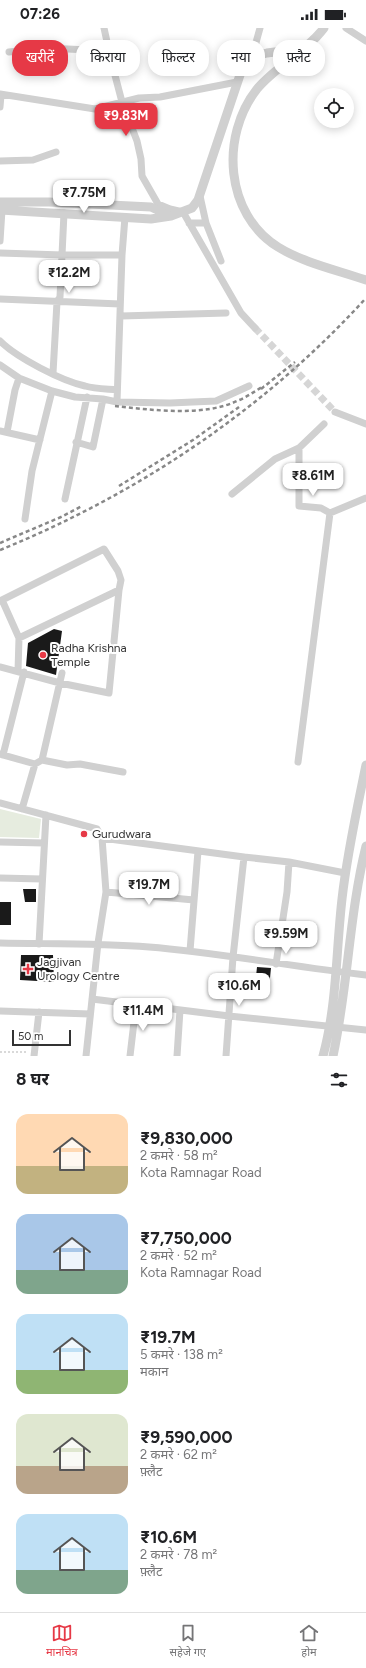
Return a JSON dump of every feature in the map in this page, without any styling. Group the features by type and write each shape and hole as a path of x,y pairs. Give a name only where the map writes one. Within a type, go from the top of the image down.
{"street":[{"path":"104,28 107,40"},
{"path":"257,40 260,28"},
{"path":"313,40 324,28"},
{"path":"346,28 366,42"},
{"path":"9,52 47,48 76,49"},
{"path":"273,74 258,88 244,108 236,130 233,151 233,171 237,191 250,219 261,233 278,247 301,259 366,280"},
{"path":"115,76 122,102 137,141 142,176 158,204 170,210 183,212"},
{"path":"1,207 151,219 171,216 192,208 200,196 239,76"},
{"path":"0,107 1,95 95,109 139,98 160,97 237,82"},
{"path":"0,161 33,160 56,152"},
{"path":"200,196 206,223 222,261"},
{"path":"1,207 49,202 151,207 171,216"},
{"path":"0,241 1,207"},
{"path":"183,212 241,313 255,328"},
{"path":"52,373 57,302 60,297 64,213"},
{"path":"117,402 122,255 125,217"},
{"path":"189,223 206,223"},
{"path":"0,252 63,255 122,255"},
{"path":"0,299 120,304"},
{"path":"121,316 226,313"},
{"path":"0,341 17,355 65,379 86,387 117,390"},
{"path":"0,365 19,378 52,391 75,397 87,397 117,402 170,403 216,400 249,386"},
{"path":"19,378 4,432 40,440"},
{"path":"25,518 32,471 52,391"},
{"path":"65,499 76,442 87,397"},
{"path":"76,442 93,447 103,399"},
{"path":"335,412 366,424"},
{"path":"232,494 275,459 299,448 324,424"},
{"path":"299,448 299,506 321,508 330,513"},
{"path":"330,513 366,498"},
{"path":"298,762 330,513"},
{"path":"0,667 21,672 60,683 109,693 121,580 118,571 104,549 1,600 19,638 21,672 2,754 35,764"},
{"path":"19,638 119,590"},
{"path":"42,760 62,674"},
{"path":"22,809 35,764 42,760 68,765 80,764 123,772"},
{"path":"333,1056 335,1028 335,971 345,873 366,764"},
{"path":"0,803 97,829 102,838 106,892 98,943 86,1056"},
{"path":"39,944 46,815"},
{"path":"102,838 244,858 289,862 345,873"},
{"path":"0,842 44,842"},
{"path":"323,1056 335,1028 346,973 349,940 366,846"},
{"path":"190,951 198,851"},
{"path":"226,1056 233,957 244,858"},
{"path":"276,964 288,892 289,862"},
{"path":"0,878 42,879"},
{"path":"106,892 194,900"},
{"path":"0,943 98,943 190,951 276,964 366,975"},
{"path":"92,999 335,1028 366,1030"},
{"path":"130,1056 136,1005"},
{"path":"177,1056 180,1010"},
{"path":"0,1011 90,1014"},
{"path":"34,1054 39,1012"}],"path":[{"path":"0,1052 34,1054"}],"shaded area":[{"path":"0,809 41,819 39,838 0,837"}],"building":[{"name":"Radha Krishna Temple","path":"54,629 62,631 56,675 26,666 28,643"},
{"path":"23,889 36,889 36,902 25,902"},
{"path":"0,902 11,902 11,925 0,925"},
{"path":"21,955 53,955 54,982 20,980"},
{"path":"257,967 271,968 269,988 255,986"}],"tunnel":[{"path":"255,328 335,412"}],"railway":[{"path":"0,550 51,528 101,503 150,475 197,445 242,412 286,376 327,338 366,298"},
{"path":"261,389 295,362"},
{"path":"115,406 177,411 209,409 237,401 264,386"},
{"path":"119,486 193,440 239,407"},
{"path":"0,543 61,517 82,506"}],"place":[{"name":"Radha Krishna Temple","path":"43,655"},
{"name":"Gurudwara","path":"84,834"},
{"name":"Jagjivan Urology Centre","path":"28,969"}]}
